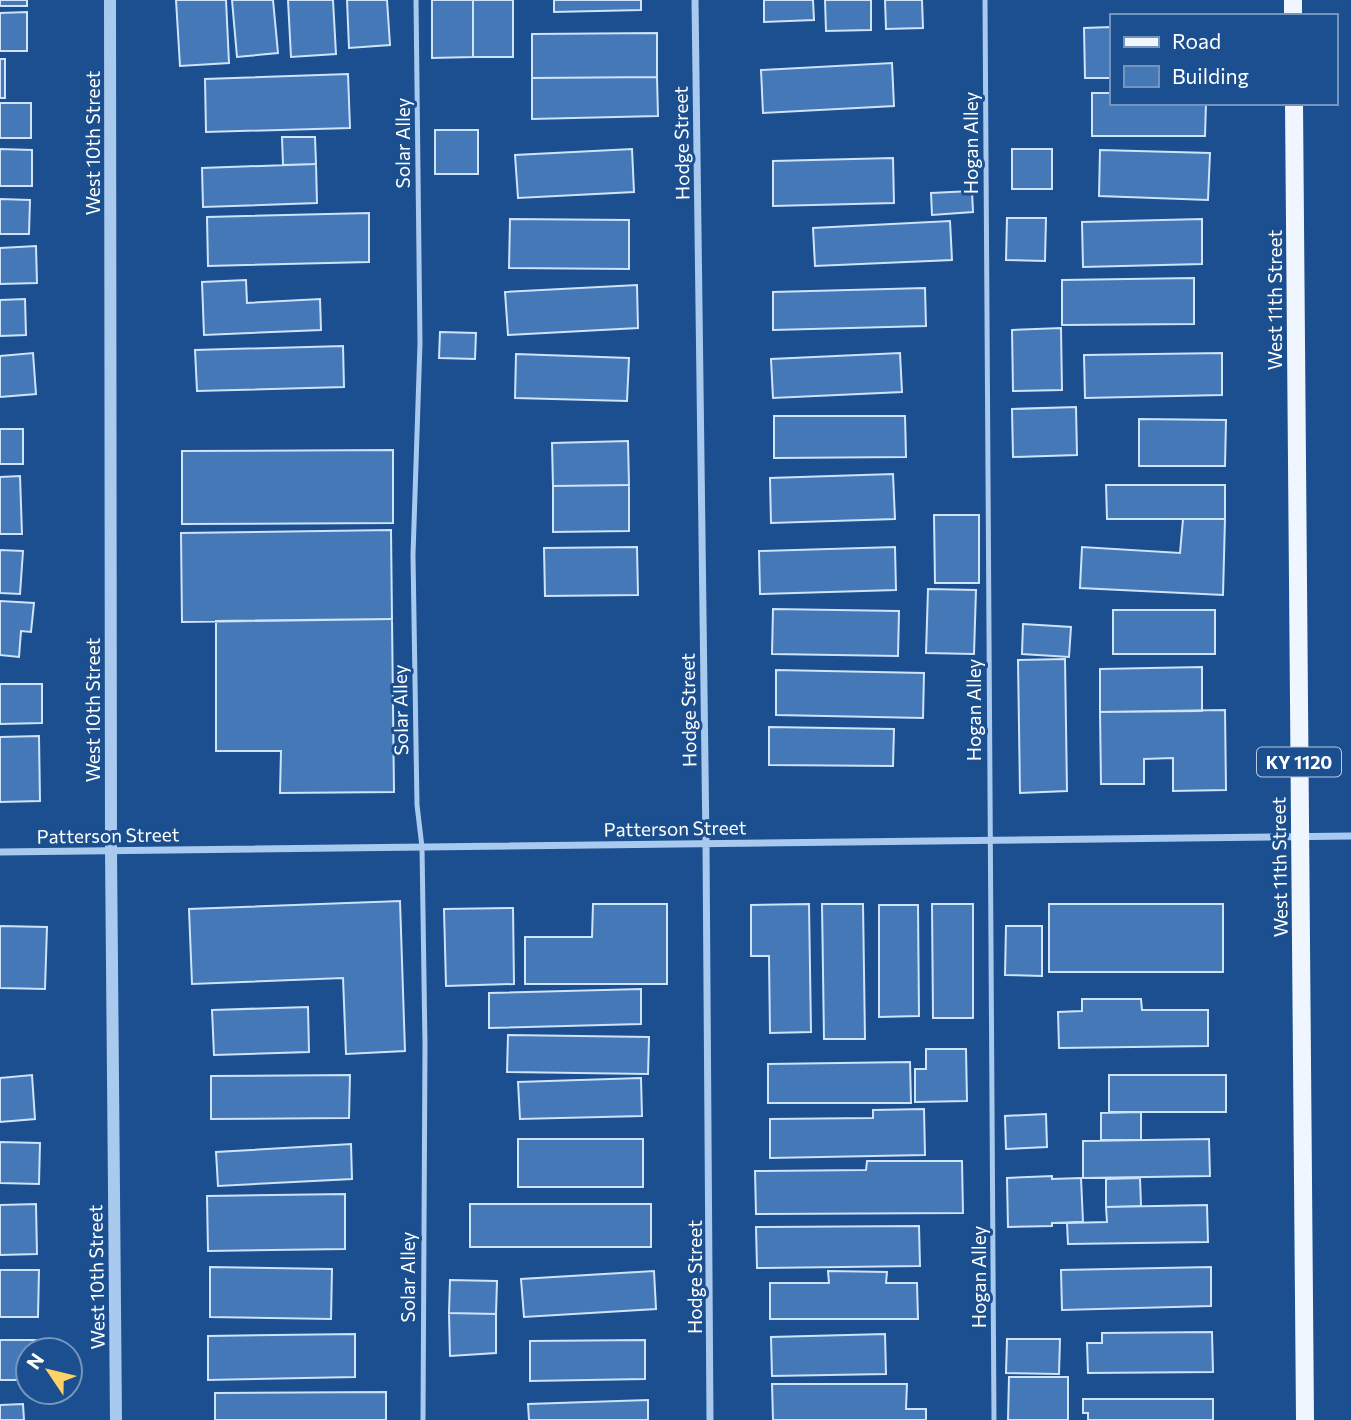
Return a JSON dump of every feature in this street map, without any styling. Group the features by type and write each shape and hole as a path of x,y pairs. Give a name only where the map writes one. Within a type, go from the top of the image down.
{"main road":[{"name":"West 11th Street","path":"1294,105 1306,1420"}],"street":[{"name":"West 10th Street","path":"110,0 111,850 116,1420"},
{"name":"Hodge Street","path":"695,0 710,1420"},
{"name":"Patterson Street","path":"0,852 1351,836"}],"lane":[{"name":"Solar Alley","path":"416,0 420,343 413,555 417,805 422,847 425,1045 424,1420"},
{"name":"Hogan Alley","path":"985,0 994,1420"}],"building":[{"path":"0,0 27,0 27,6 0,6"},
{"path":"176,0 226,0 229,63 180,66"},
{"path":"232,0 273,0 278,53 237,57"},
{"path":"288,0 333,0 336,54 291,57"},
{"path":"347,0 387,0 390,45 349,48"},
{"path":"432,0 473,0 473,57 432,58"},
{"path":"473,0 513,0 513,57 473,57"},
{"path":"554,0 641,0 641,10 554,12"},
{"path":"764,0 813,0 814,20 764,22"},
{"path":"825,0 871,0 871,30 826,31"},
{"path":"885,0 922,0 923,28 886,29"},
{"path":"27,12 27,51 0,51 0,13"},
{"path":"1110,27 1110,78 1085,78 1084,28"},
{"path":"657,33 657,77 532,78 532,34"},
{"path":"0,59 5,59 5,98 0,98"},
{"path":"892,63 894,106 763,113 761,70"},
{"path":"348,74 350,128 206,132 205,79"},
{"path":"657,77 658,116 532,119 532,78"},
{"path":"1092,93 1110,93 1110,105 1206,105 1205,136 1092,136"},
{"path":"0,103 31,103 31,138 0,138"},
{"path":"435,130 478,130 478,174 435,174"},
{"path":"282,137 315,137 316,164 283,165"},
{"path":"0,149 32,150 32,186 0,186"},
{"path":"632,149 634,192 518,198 515,155"},
{"path":"1012,149 1052,149 1052,189 1012,189"},
{"path":"1100,150 1210,153 1208,200 1099,196"},
{"path":"893,158 894,203 773,206 773,161"},
{"path":"316,164 317,203 203,207 202,168"},
{"path":"972,191 973,212 932,215 931,193"},
{"path":"0,199 30,200 29,234 0,234"},
{"path":"369,213 369,262 208,266 207,217"},
{"path":"1007,218 1046,218 1045,261 1006,260"},
{"path":"510,219 629,220 629,269 509,268"},
{"path":"1202,219 1202,264 1083,267 1082,222"},
{"path":"950,221 952,260 815,266 813,228"},
{"path":"36,246 37,283 0,284 0,248"},
{"path":"1194,278 1194,324 1062,325 1062,280"},
{"path":"246,280 247,303 320,299 321,330 204,335 202,282"},
{"path":"637,285 638,328 508,335 505,292"},
{"path":"925,288 926,326 773,330 773,292"},
{"path":"25,299 26,335 0,336 0,300"},
{"path":"1061,328 1062,390 1013,391 1012,330"},
{"path":"440,332 476,333 475,359 439,358"},
{"path":"343,346 344,387 197,391 195,350"},
{"path":"33,353 36,394 0,397 0,356"},
{"path":"900,353 902,392 773,398 771,359"},
{"path":"1222,353 1222,395 1085,398 1084,355"},
{"path":"516,354 629,358 627,401 515,398"},
{"path":"1076,407 1077,455 1013,457 1012,409"},
{"path":"774,416 905,416 906,457 774,458"},
{"path":"1139,419 1226,420 1225,466 1139,466"},
{"path":"0,429 23,429 23,464 0,464"},
{"path":"628,441 629,485 553,486 552,443"},
{"path":"393,450 393,523 182,524 182,451"},
{"path":"893,474 895,519 771,523 770,478"},
{"path":"20,476 22,534 0,534 0,477"},
{"path":"629,485 629,531 553,532 553,486"},
{"path":"1106,485 1225,485 1225,519 1107,519"},
{"path":"934,515 979,515 979,583 935,583"},
{"path":"1183,519 1225,519 1223,595 1080,588 1082,547 1180,553"},
{"path":"391,530 392,619 182,622 181,533"},
{"path":"637,547 638,595 545,596 544,548"},
{"path":"895,547 896,590 760,594 759,551"},
{"path":"0,550 23,551 20,594 0,593"},
{"path":"928,589 976,590 974,654 926,653"},
{"path":"0,601 34,603 31,632 21,631 19,657 0,655"},
{"path":"773,609 899,611 898,656 772,654"},
{"path":"1113,610 1215,610 1215,654 1113,654"},
{"path":"392,619 394,792 280,793 281,751 216,751 216,621"},
{"path":"1023,624 1071,627 1069,657 1022,654"},
{"path":"1065,659 1067,791 1020,793 1018,660"},
{"path":"1202,667 1202,711 1100,712 1100,669"},
{"path":"776,670 924,673 923,718 776,715"},
{"path":"0,684 42,684 42,723 0,724"},
{"path":"1225,710 1226,790 1173,791 1173,758 1144,759 1144,784 1101,784 1100,712"},
{"path":"769,727 894,729 893,766 769,765"},
{"path":"39,736 40,801 0,802 0,737"},
{"path":"400,901 405,1051 346,1054 343,978 192,984 189,909"},
{"path":"593,904 667,904 667,984 525,984 525,937 592,937"},
{"path":"809,904 811,1032 770,1033 769,956 751,956 751,905"},
{"path":"822,904 863,904 865,1039 824,1039"},
{"path":"932,904 973,904 973,1018 933,1018"},
{"path":"1049,904 1223,904 1223,972 1049,972"},
{"path":"879,905 918,905 919,1016 879,1017"},
{"path":"513,908 514,984 446,986 444,909"},
{"path":"0,926 47,927 45,989 0,988"},
{"path":"1006,926 1042,926 1042,976 1005,975"},
{"path":"641,989 641,1024 489,1028 489,993"},
{"path":"1082,999 1141,999 1142,1010 1208,1010 1208,1046 1059,1048 1058,1012 1082,1011"},
{"path":"308,1007 309,1052 214,1055 212,1010"},
{"path":"508,1035 649,1037 648,1074 507,1072"},
{"path":"926,1049 966,1049 967,1101 915,1102 915,1069 926,1069"},
{"path":"910,1062 911,1103 768,1103 768,1064"},
{"path":"32,1075 35,1119 0,1122 0,1078"},
{"path":"350,1075 349,1118 211,1119 211,1076"},
{"path":"1109,1075 1226,1075 1226,1112 1109,1112"},
{"path":"641,1078 642,1116 520,1119 518,1082"},
{"path":"924,1109 925,1155 770,1158 770,1119 873,1118 873,1110"},
{"path":"1141,1112 1141,1140 1101,1140 1101,1113"},
{"path":"1046,1114 1047,1147 1006,1149 1005,1116"},
{"path":"518,1139 643,1139 643,1187 518,1187"},
{"path":"1209,1139 1210,1176 1083,1178 1083,1141"},
{"path":"0,1142 40,1143 39,1184 0,1183"},
{"path":"351,1144 352,1179 218,1186 216,1152"},
{"path":"867,1161 962,1161 963,1213 756,1214 755,1171 866,1170"},
{"path":"1052,1176 1052,1179 1081,1178 1083,1222 1008,1227 1007,1178"},
{"path":"1140,1178 1141,1206 1106,1207 1106,1179"},
{"path":"345,1194 345,1249 208,1251 207,1196"},
{"path":"36,1204 37,1254 0,1255 0,1205"},
{"path":"470,1204 651,1204 651,1247 470,1247"},
{"path":"1207,1205 1208,1242 1068,1244 1067,1223 1107,1222 1106,1207"},
{"path":"919,1226 920,1266 757,1268 756,1227"},
{"path":"210,1267 332,1269 331,1319 210,1317"},
{"path":"1211,1267 1211,1306 1062,1310 1061,1270"},
{"path":"0,1270 39,1270 38,1317 0,1317"},
{"path":"654,1271 656,1309 524,1317 521,1279"},
{"path":"828,1271 887,1272 886,1283 917,1283 918,1319 770,1319 770,1283 829,1283"},
{"path":"450,1280 497,1281 496,1314 449,1313"},
{"path":"449,1313 496,1314 496,1353 450,1356"},
{"path":"1212,1332 1213,1372 1088,1373 1087,1343 1102,1343 1102,1333"},
{"path":"355,1334 355,1377 208,1380 208,1336"},
{"path":"885,1334 886,1374 772,1376 771,1337"},
{"path":"1007,1339 1060,1339 1059,1374 1006,1373"},
{"path":"0,1340 14,1340 14,1380 0,1380"},
{"path":"645,1340 645,1379 530,1381 530,1341"},
{"path":"1009,1377 1068,1377 1068,1420 1008,1420"},
{"path":"772,1384 907,1384 906,1409 926,1409 926,1420 773,1420"},
{"path":"386,1392 386,1420 215,1420 215,1393"},
{"path":"1083,1399 1213,1399 1213,1420 1088,1420 1088,1413 1083,1413"},
{"path":"648,1400 648,1420 529,1420 528,1404"},
{"path":"0,1405 23,1406 24,1420 0,1420"}]}
